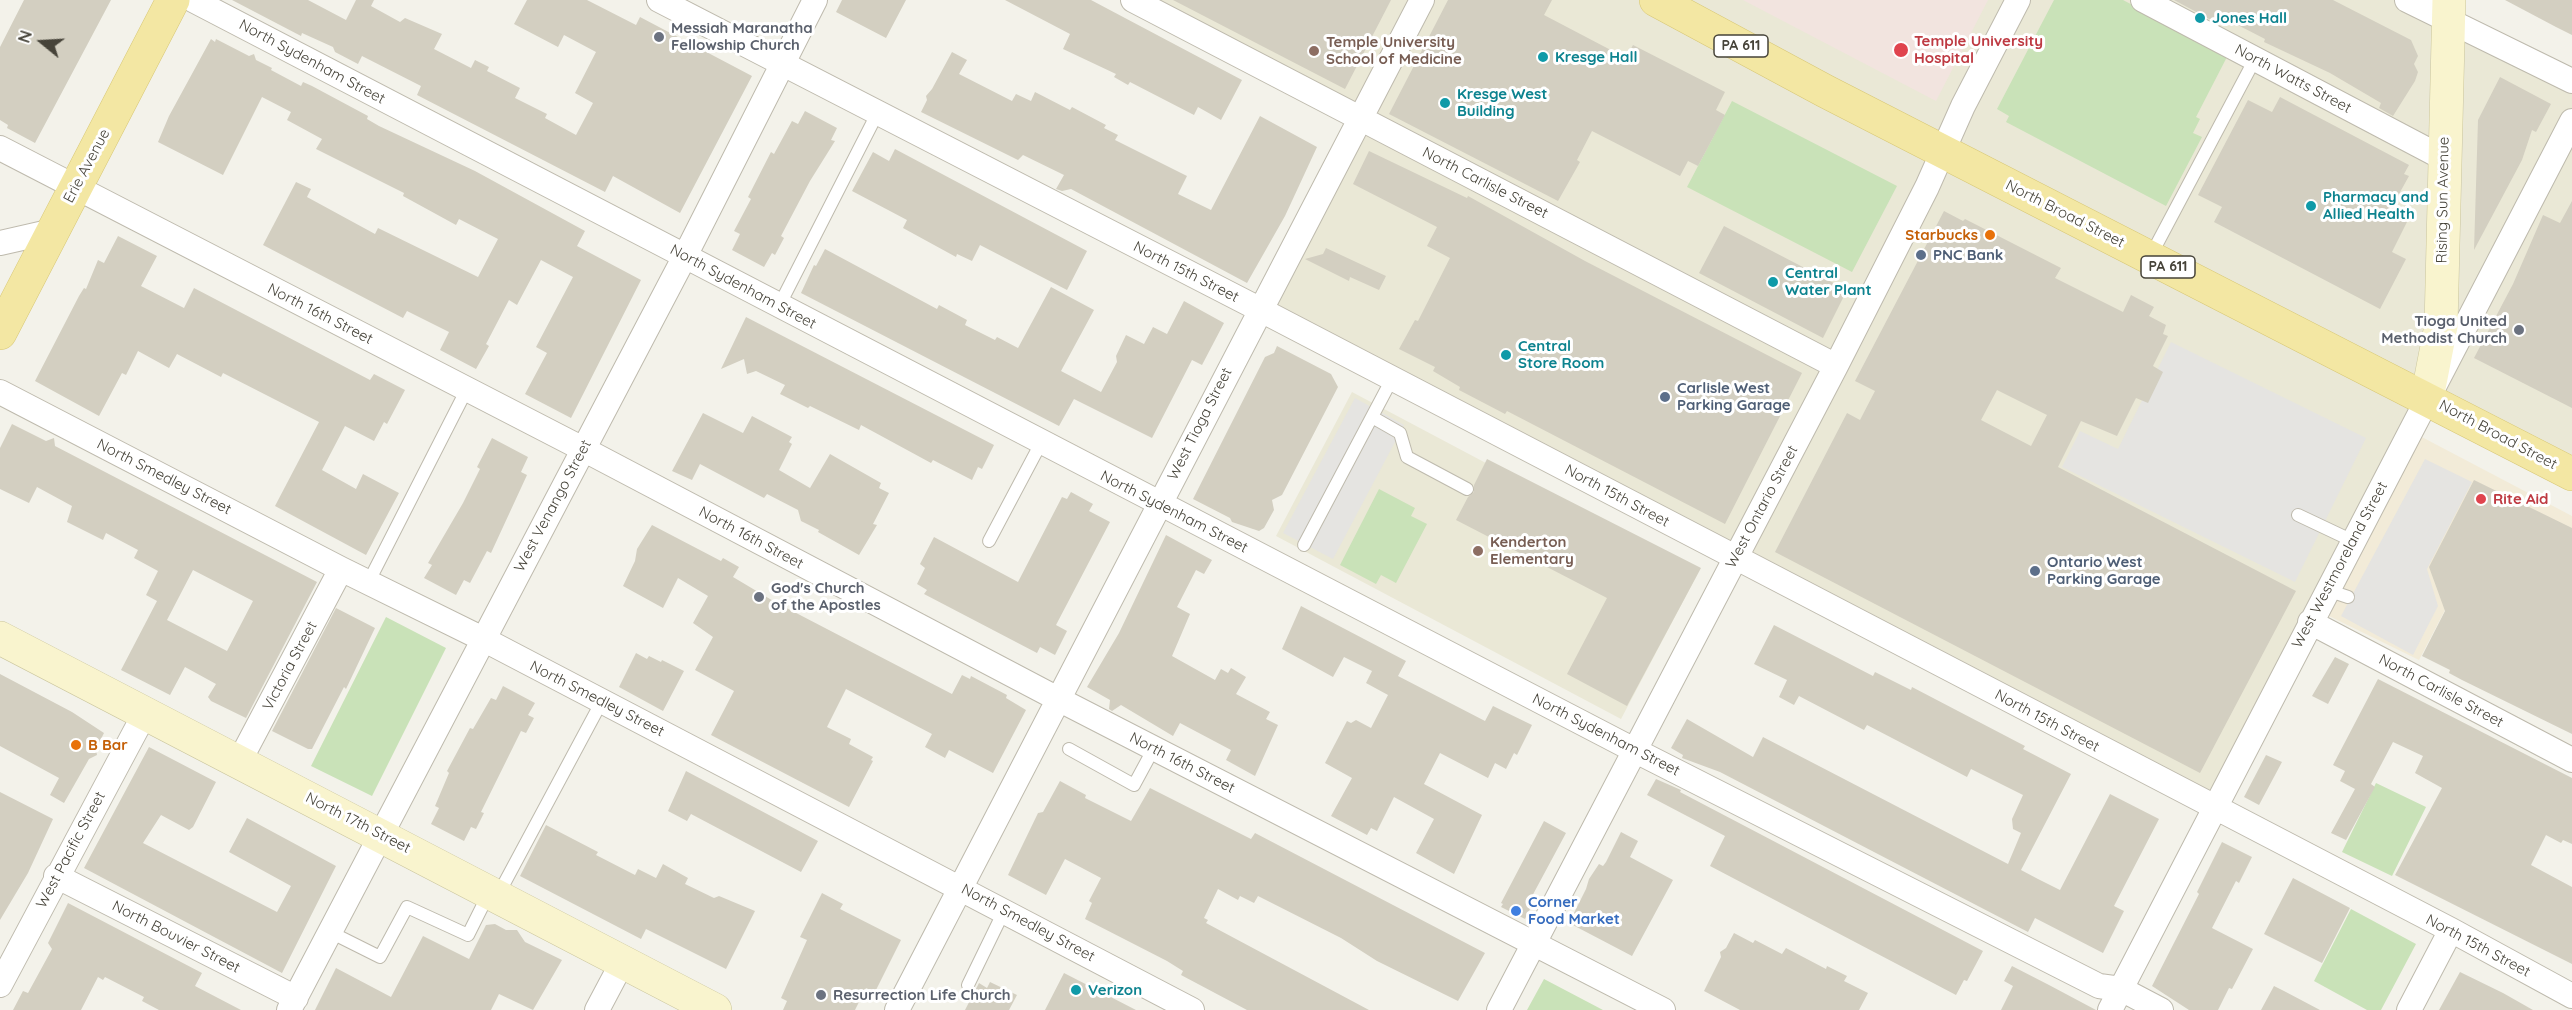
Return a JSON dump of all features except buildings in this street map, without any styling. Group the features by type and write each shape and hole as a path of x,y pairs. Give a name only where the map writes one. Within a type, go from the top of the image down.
{"main road":[{"name":"Erie Avenue","path":"0,333 173,0"},
{"name":"North Broad Street","path":"1656,0 1943,152 2572,474"}],"street":[{"name":"North Sydenham Street","path":"192,0 1636,751 2099,986 2121,989 2161,1010"},
{"name":"North 15th Street","path":"659,0 1259,309 2451,930 2572,996"},
{"name":"West Venango Street","path":"292,1004 685,256 780,64 815,0"},
{"name":"North Carlisle Street","path":"1133,0 1836,366"},
{"name":"West Tioga Street","path":"897,1010 1259,309 1422,0"},
{"name":"West Ontario Street","path":"1499,1010 1836,366 1943,152 1963,106 2018,0"},
{"name":"North Watts Street","path":"2143,0 2443,158"},
{"path":"2407,0 2449,11 2572,81"},
{"name":"Rising Sun Avenue","path":"2427,398 2441,326 2443,158 2449,11"},
{"name":"West Westmoreland Street","path":"2110,1010 2310,622 2337,594 2353,541 2572,120"},
{"name":"North 16th Street","path":"0,148 582,449 1058,699 1663,1010"},
{"path":"0,243 53,231"},
{"name":"North Smedley Street","path":"0,392 368,583 483,639 1192,1010"},
{"name":"Victoria Street","path":"239,762 341,569"},
{"name":"North Carlisle Street","path":"2310,622 2572,760"},
{"name":"North 17th Street","path":"0,638 714,1010"},
{"name":"West Pacific Street","path":"0,985 56,876 144,715"},
{"name":"North Bouvier Street","path":"56,876 292,1004"},
{"path":"2409,1010 2451,930"},
{"path":"597,1010 623,961"}],"lane":[{"path":"2150,257 2255,59"},
{"path":"779,306 877,114"},
{"path":"1304,545 1392,379"},
{"path":"368,583 467,390"},
{"path":"1372,417 1400,432 1407,457 1467,489"},
{"path":"989,541 1041,443"},
{"path":"2298,515 2353,541"},
{"path":"330,932 380,957 407,907 468,935 494,894 602,701"},
{"path":"1069,749 1134,785 1154,748"},
{"path":"968,985 1004,911"}],"shaded area":[{"path":"1133,0 2407,0 2572,85 2572,473 2427,398 2214,808 1259,309 1361,119"},
{"name":"Temple University Hospital","path":"1743,0 1988,0 1936,101"},
{"path":"2171,342 2366,438 2295,582 2062,467 2080,431 2118,449"},
{"name":"Kenderton Elementary","path":"1352,392 1697,575 1621,719 1276,536"},
{"path":"1355,398 1404,425 1333,559 1283,533"},
{"path":"2418,435 2572,516 2572,646 2457,587 2419,660 2327,615"},
{"path":"2425,459 2472,482 2427,569 2438,606 2413,655 2341,616"}],"green space":[{"path":"2054,0 2123,0 2228,55 2196,117 2200,119 2193,133 2202,137 2166,206 2006,122 2009,116 1997,109"},
{"path":"1732,101 1897,186 1852,272 1687,187"},
{"path":"1379,489 1415,508 1411,516 1427,524 1396,583 1381,575 1376,584 1340,565"},
{"path":"386,617 446,648 372,796 311,766"},
{"path":"2376,783 2426,807 2392,876 2342,852"},
{"path":"2351,909 2416,944 2381,1010 2367,1010 2314,981"},
{"path":"1544,979 1603,1010 1527,1010"}],"place":[{"name":"Jones Hall","path":"2200,18"},
{"name":"Messiah Maranatha Fellowship Church","path":"659,37"},
{"name":"Temple University Hospital","path":"1901,50"},
{"name":"Temple University School of Medicine","path":"1314,51"},
{"name":"Kresge Hall","path":"1543,57"},
{"name":"Kresge West Building","path":"1445,103"},
{"name":"Pharmacy and Allied Health","path":"2311,206"},
{"name":"Starbucks","path":"1990,235"},
{"name":"PNC Bank","path":"1921,255"},
{"name":"Central Water Plant","path":"1773,282"},
{"name":"Tioga United Methodist Church","path":"2519,330"},
{"name":"Central Store Room","path":"1506,355"},
{"name":"Carlisle West Parking Garage","path":"1665,397"},
{"name":"Rite Aid","path":"2481,499"},
{"name":"Kenderton Elementary","path":"1478,551"},
{"name":"Ontario West Parking Garage","path":"2035,571"},
{"name":"God's Church of the Apostles","path":"759,597"},
{"name":"B Bar","path":"76,745"},
{"name":"Corner Food Market","path":"1516,911"},
{"name":"Verizon","path":"1076,990"},
{"name":"Resurrection Life Church","path":"821,995"}]}
